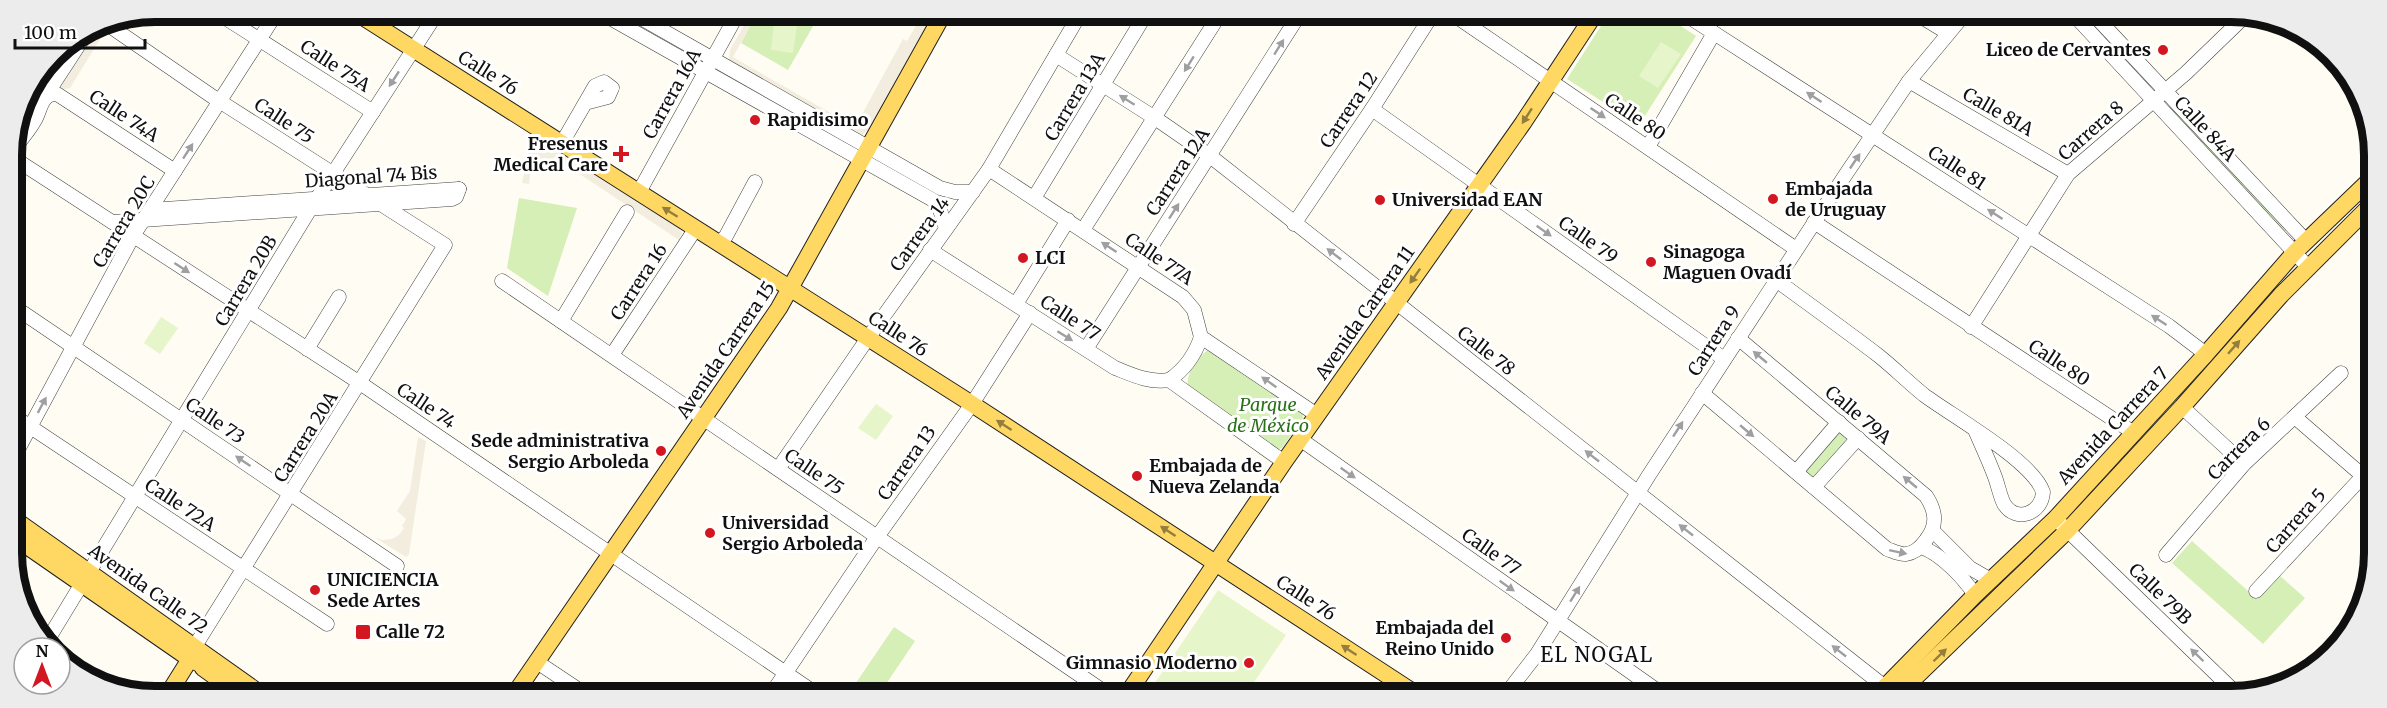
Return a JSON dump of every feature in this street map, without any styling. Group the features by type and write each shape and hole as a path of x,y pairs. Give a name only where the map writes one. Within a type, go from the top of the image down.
{"main road":[{"name":"Avenida Carrera 11","path":"1133,686 1284,462 1479,185 1589,22"},
{"name":"Calle 76","path":"372,23 972,404 1403,685"},
{"name":"Avenida Carrera 15","path":"520,686 790,288 938,23"},
{"name":"Avenida Carrera 7","path":"1892,685 1975,595 2056,518 2300,247 2364,186"},
{"name":"Avenida Carrera 7","path":"1894,685 2068,530 2182,407 2262,315 2364,212"},
{"path":"2182,407 2196,381 2208,366 2206,354"},
{"name":"Avenida Calle 72","path":"22,526 87,578 193,652 236,686"},
{"name":"Avenida Calle 72","path":"22,542 87,578"},
{"path":"173,686 193,652"},
{"path":"193,652 229,686"},
{"path":"193,652 254,686"},
{"name":"Avenida Calle 72","path":"193,652 248,686"}],"street":[{"path":"1083,230 1215,22"},
{"name":"Carrera 12A","path":"1086,349 1294,22"},
{"name":"Carrera 12","path":"1294,224 1427,22"},
{"name":"Calle 80","path":"1465,22 1796,249"},
{"name":"Calle 81","path":"1698,22 2169,326 2206,354"},
{"path":"1930,22 1948,33"},
{"name":"Carrera 9","path":"1513,685 1537,654 1638,492 1872,135 1909,81 1958,22"},
{"name":"Calle 84A","path":"2081,22 2153,100 2300,247"},
{"name":"Calle 84A","path":"2101,22 2165,91 2300,247 2308,267"},
{"name":"Calle 75A","path":"234,23 373,112"},
{"name":"Carrera 20C","path":"22,442 134,236 270,23"},
{"name":"Carrera 20B","path":"51,635 314,204 431,23"},
{"path":"621,23 709,65 865,153 940,188 955,192 973,192"},
{"path":"646,23 709,65"},
{"name":"Carrera 16A","path":"639,192 733,23"},
{"name":"Carrera 14","path":"778,469 989,169 1075,23"},
{"name":"Carrera 13A","path":"1034,198 1141,23"},
{"name":"Carrera 8","path":"1971,327 2068,174 2165,91 2238,23"},
{"name":"Calle 75","path":"114,29 365,196 445,245"},
{"path":"1646,146 1712,31"},
{"path":"24,135 36,119 47,86 56,82 78,48"},
{"name":"Calle 78","path":"1056,55 1210,156 1638,492 1878,685"},
{"name":"Calle 81A","path":"1909,81 2068,174"},
{"name":"Calle 74A","path":"47,86 175,171"},
{"path":"562,143 585,103"},
{"name":"Calle 79","path":"1372,109 1724,359"},
{"path":"865,153 933,200 940,210 946,228"},
{"name":"Calle 74","path":"23,164 360,383 804,686"},
{"name":"Calle 77A","path":"989,169 1188,300 1197,319 1201,337"},
{"path":"720,243 755,182"},
{"name":"Diagonal 74 Bis","path":"113,222 147,215 314,204 379,204 452,200 459,189 365,196 314,204"},
{"path":"561,321 627,212"},
{"path":"1016,304 1068,220"},
{"name":"Calle 80","path":"1814,222 2134,433"},
{"name":"Carrera 16","path":"612,355 696,228"},
{"name":"Carrera 20A","path":"193,652 445,245"},
{"name":"Calle 77","path":"930,250 1115,368 1141,378 1169,380"},
{"name":"Calle 75","path":"502,280 1095,686"},
{"path":"1776,280 1879,356 1925,395 1975,430 2016,460 2041,486 2043,499 2040,506 2031,513 2012,511 2004,504 1975,430"},
{"path":"307,349 339,297"},
{"name":"Calle 73","path":"23,312 397,567"},
{"name":"Carrera 13","path":"777,686 877,537 972,404 1030,313"},
{"path":"1284,462 1169,380 1187,363 1201,337 1317,416"},
{"name":"Calle 79A","path":"1738,338 1926,496 1933,507 1935,518 1933,531"},
{"name":"Carrera 6","path":"2166,555 2244,464 2296,418 2341,373"},
{"path":"1702,393 1887,549 1904,555 1920,547 1933,531 1963,562 1991,580"},
{"path":"2182,407 2244,464"},
{"name":"Carrera 5","path":"2256,591 2363,476 2296,418"},
{"name":"Calle 72A","path":"22,422 327,624"},
{"path":"1796,472 1839,422"},
{"path":"1814,487 1858,438"},
{"name":"Calle 77","path":"1300,439 1649,685"},
{"name":"Calle 79B","path":"2056,518 2228,685"},
{"path":"1920,547 1930,551 1948,566 1965,581 1975,595"},
{"path":"537,662 573,686"}],"green space":[{"path":"1603,22 1675,22 1696,36 1639,125 1567,79"},
{"path":"752,23 815,23 788,70 741,43"},
{"path":"774,23 797,23 793,53 771,50"},
{"path":"1661,42 1681,54 1658,88 1639,76"},
{"path":"2172,103 2289,228 2282,234 2166,108"},
{"path":"519,198 577,208 548,296 507,268"},
{"path":"161,317 178,328 160,354 144,343"},
{"name":"Parque de México","path":"1208,350 1212,350 1303,412 1303,418 1282,448 1276,450 1188,387 1188,377 1193,366"},
{"path":"876,404 893,416 876,440 858,428"},
{"path":"1838,431 1848,440 1811,480 1802,472"},
{"path":"2192,541 2257,599 2279,575 2305,598 2263,644 2172,563"},
{"path":"1218,590 1286,635 1252,685 1153,686"},
{"path":"894,627 915,641 885,686 854,686"}],"shaded area":[{"path":"745,23 752,23 733,57 855,127 903,39 907,41 918,23 928,23 868,130 862,135 729,60 730,50"},
{"path":"102,34 70,88 56,91 26,127 36,96 41,87 49,87 80,46"},
{"path":"532,136 679,228 682,233 679,240 554,157 545,170 531,168 529,184 522,183"},
{"path":"418,437 426,441 409,554 406,557 374,537 382,540 392,539 404,528 402,526 406,519 397,511 410,491"}],"place":[{"name":"Liceo de Cervantes","path":"2163,50"},
{"name":"Rapidisimo","path":"755,120"},
{"name":"Fresenus Medical Care","path":"621,154"},
{"name":"Embajada de Uruguay","path":"1773,199"},
{"name":"Universidad EAN","path":"1380,200"},
{"name":"LCI","path":"1023,258"},
{"name":"Sinagoga Maguen Ovadí","path":"1651,262"},
{"name":"Sede administrativa Sergio Arboleda","path":"661,451"},
{"name":"Embajada de Nueva Zelanda","path":"1137,476"},
{"name":"Universidad Sergio Arboleda","path":"710,533"},
{"name":"UNICIENCIA Sede Artes","path":"315,590"},
{"name":"Calle 72","path":"363,632"},
{"name":"Embajada del Reino Unido","path":"1506,638"},
{"name":"Gimnasio Moderno","path":"1249,663"}],"district":[{"name":"EL NOGAL","path":"1597,655"}]}
